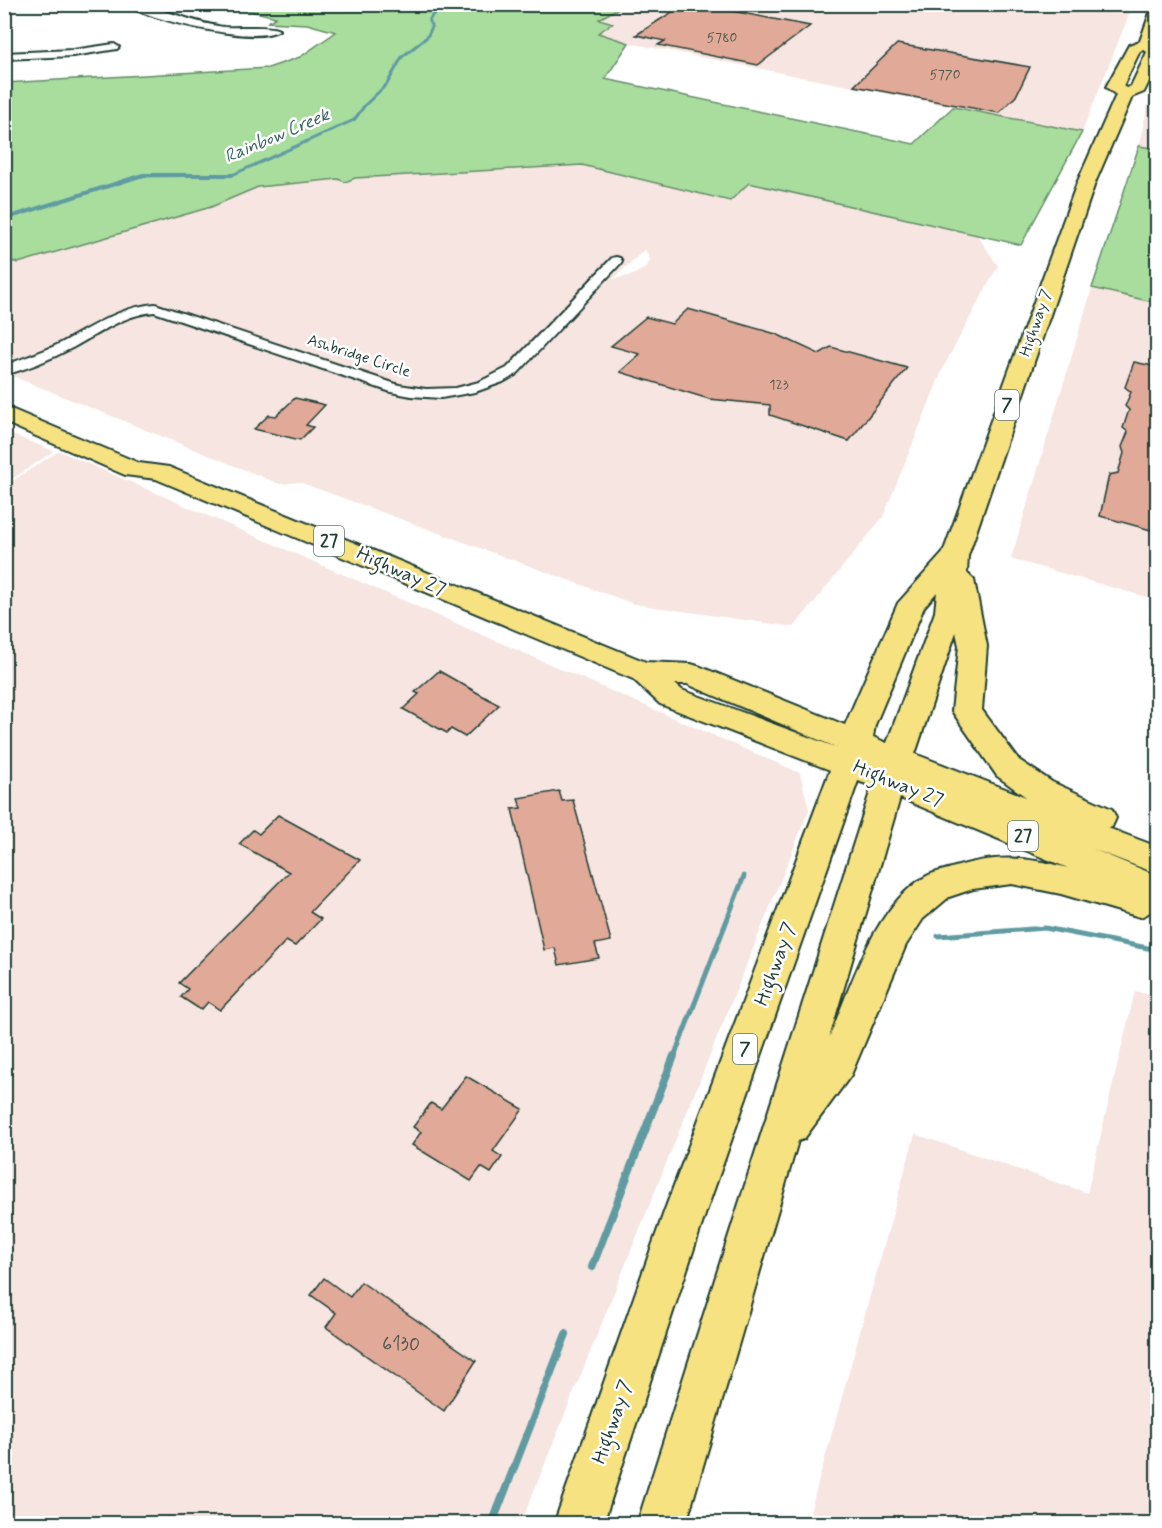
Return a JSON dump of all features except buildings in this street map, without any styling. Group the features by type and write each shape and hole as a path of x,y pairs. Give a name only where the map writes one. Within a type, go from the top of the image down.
{"main road":[{"name":"Highway 7","path":"661,1524 893,769 949,612 955,556 1086,183 1125,94 1138,89 1155,51 1147,44 1158,10"},
{"path":"1125,94 1114,87 1121,70 1134,48 1147,44"},
{"name":"Highway 27","path":"4,391 153,459 160,472"},
{"name":"Highway 27","path":"4,413 134,470 160,472 643,672 671,697 852,754 1158,861"},
{"name":"Highway 7","path":"578,1524 686,1212 852,754 860,725 912,603 955,556"},
{"path":"955,556 973,646 968,711 994,750 1008,768 1041,791 1158,846"},
{"name":"Highway 27","path":"893,769 1158,891"},
{"path":"776,1146 837,1063 891,937 911,909 937,887 974,875 1012,870 1061,880 1158,907"}],"street":[{"path":"4,7 14,4"},
{"path":"128,4 185,22 252,33 274,30"},
{"path":"4,56 73,53 114,47"},
{"name":"Ashbridge Circle","path":"4,371 55,351 123,315 155,308 174,312 396,389 420,393 463,392 494,383 512,371 616,261"},
{"name":"Ashbridge Circle","path":"4,382 48,359 55,351"}],"shaded area":[{"path":"947,4 969,8 971,4 1133,5 1082,132 629,43 597,33 612,23 598,19 624,5"},
{"path":"1157,77 1157,149 1139,146 1149,99"},
{"path":"582,165 730,201 749,183 977,235 998,266 944,366 883,517 794,627 634,604 299,482 280,484 5,373 4,259 18,263 211,207 258,187 303,181","holes":["645,249 650,260 647,267 633,275 613,279"]},
{"path":"1092,288 1157,303 1157,600 1011,559"},
{"path":"5,432 54,451 5,484"},
{"path":"59,451 800,773 809,810 521,1523 5,1524 5,486"},
{"path":"1135,991 1158,997 1157,1523 807,1523 915,1134 1087,1193"}],"green space":[{"path":"226,5 624,5 599,19 613,23 598,33 629,43 605,79 914,144 953,107 1082,132 1021,245 749,183 730,201 582,165 355,178 345,182 338,179 258,187 211,207 18,263 5,259 5,83 268,68 300,57 336,32 307,24 268,22 276,17"},
{"path":"1139,146 1157,149 1157,303 1092,288"}],"waterway":[{"name":"Rainbow Creek","path":"232,175 354,120 365,105 387,84 402,57 427,37 432,27 429,21 433,14 474,4"},
{"name":"Rainbow Creek","path":"140,176 232,175"},
{"name":"Rainbow Creek","path":"140,176 232,175"},
{"name":"Rainbow Creek","path":"4,219 140,176"},
{"path":"674,1057 744,876"},
{"path":"938,936 1045,928 1158,950"},
{"path":"592,1267 674,1056"},
{"path":"492,1524 566,1334"}]}
